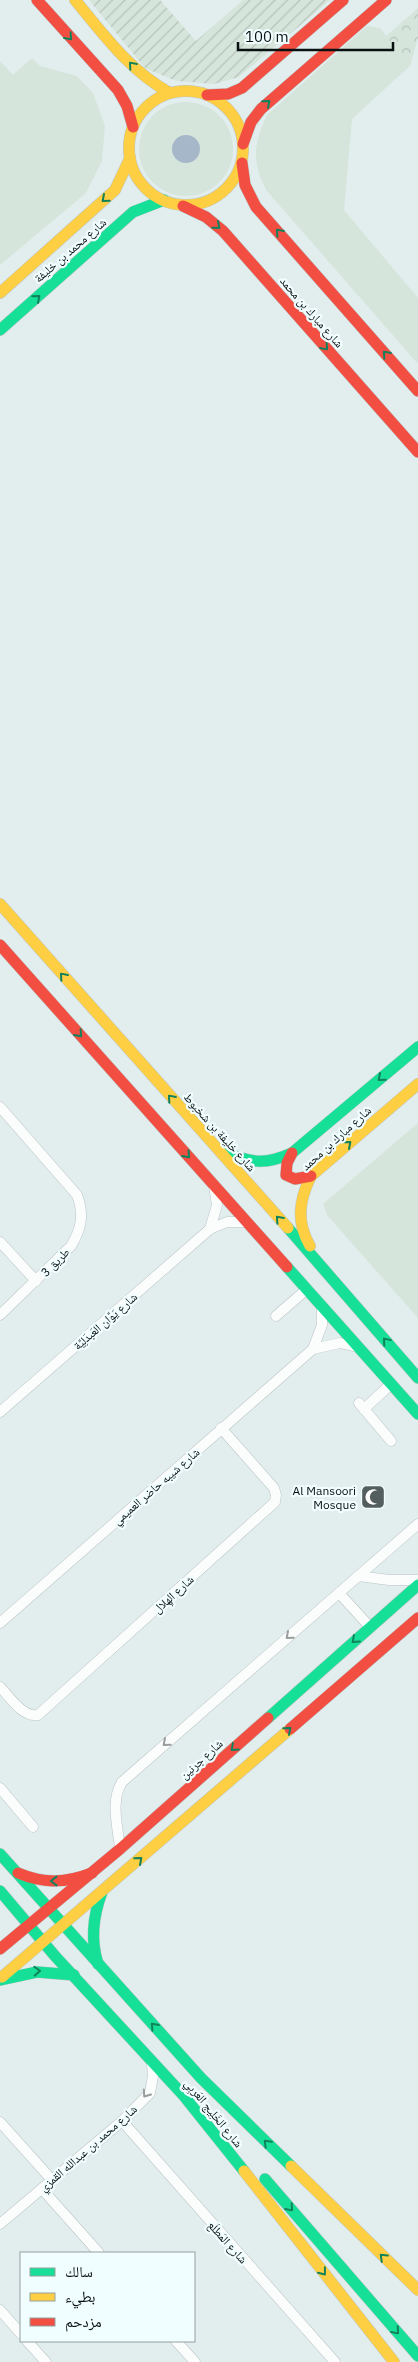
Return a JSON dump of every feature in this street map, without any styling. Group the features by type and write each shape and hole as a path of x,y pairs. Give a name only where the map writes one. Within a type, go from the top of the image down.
{"main road":[{"path":"37,0 118,90 127,106 133,127"},
{"path":"75,0 138,73 153,86 170,93"},
{"path":"207,96 228,94 242,88 343,0"},
{"path":"243,144 251,122 261,109 386,0"},
{"path":"242,160 231,182 213,198 198,204 169,202 148,190 136,176 130,158 129,142 133,127 142,112 154,101 170,93 189,92 207,96 221,103 232,115 240,129 243,144 244,185 256,206 418,391"},
{"name":"شارع محمد بن خليفة","path":"0,293 115,190 130,158"},
{"name":"شارع محمد بن خليفة","path":"0,330 133,212 169,202"},
{"name":"شارع مبارك بن محمد","path":"169,202 196,211 223,231 418,452"},
{"name":"شارع خليفة بن شخبوط","path":"0,904 332,1277 418,1378"},
{"path":"0,945 418,1414"},
{"name":"شارع مبارك بن محمد","path":"218,1150 239,1159 264,1164 275,1162 292,1153 418,1047"},
{"name":"شارع مبارك بن محمد","path":"332,1277 307,1241 301,1227 300,1202 302,1193 311,1176 418,1084"},
{"path":"292,1153 286,1163 286,1175 297,1180 311,1176"},
{"name":"شارع جرنين","path":"0,1949 120,1849 418,1585"},
{"path":"0,1979 418,1618"},
{"name":"شارع الخَلِيج العَربِي","path":"0,1854 201,2078 418,2290"},
{"path":"16,1872 36,1880 59,1882 81,1877 92,1872"},
{"name":"شارع الخَلِيج العَربِي","path":"0,1891 184,2096 394,2362"},
{"path":"98,1965 93,1948 92,1930 102,1892"},
{"path":"0,1979 18,1973 40,1970 74,1975"},
{"path":"184,2096 258,2172 418,2356"}],"street":[{"name":"طريق 3","path":"0,1108 77,1195 82,1213 78,1234 71,1246 0,1315"},
{"path":"210,1229 217,1205 214,1186"},
{"name":"شارع يَوَّان العَبدَلِيَّة","path":"0,1412 210,1229 227,1222 245,1222"},
{"path":"0,1242 36,1281"},
{"path":"276,1316 306,1290"},
{"name":"شارع شيبه حاضر العميمي","path":"313,1349 322,1325 322,1308"},
{"name":"شارع شيبه حاضر العميمي","path":"0,1621 313,1349 340,1343 358,1347"},
{"path":"391,1384 362,1406 391,1441"},
{"name":"شارع الهِلال","path":"0,1687 26,1714 38,1715 275,1502 274,1488 221,1428"},
{"path":"120,1849 115,1800 117,1790 122,1782 418,1524"},
{"path":"378,1558 383,1574 389,1580"},
{"path":"358,1576 389,1580 418,1580"},
{"path":"339,1593 370,1627"},
{"path":"0,1788 34,1827"},
{"name":"شارع محمد بن عبدالله القمزي","path":"0,2224 122,2121 150,2093 153,2076 152,2060"},
{"name":"شارع المَطلَع","path":"122,2121 335,2362"},
{"path":"0,2122 52,2180"},
{"path":"42,2188 98,2252"},
{"path":"0,2310 20,2333"},
{"path":"28,2342 46,2362"},
{"path":"177,2342 195,2362"}],"green space":[{"path":"89,0 160,0 196,41 243,0 330,0 239,77 214,84 176,81 145,68"},
{"path":"418,8 418,38 410,66 386,36"},
{"path":"367,26 380,28 410,66 352,119 344,210 418,298 418,364 266,190 256,161 259,135 267,115"},
{"path":"32,58 40,66 77,76 93,93 105,126 102,161 86,193 0,265 0,61 13,75"},
{"path":"186,102 204,105 219,116 230,131 233,149 230,167 219,182 204,193 186,196 168,193 153,182 142,167 139,149 142,131 153,116 168,105"},
{"path":"418,1123 418,1318 327,1215 323,1204"}],"water":[{"path":"186,135 196,139 200,149 196,159 186,163 176,159 172,149 176,139"}],"traffic: fast":[{"path":"0,330 133,212 164,200"},
{"path":"222,1152 257,1161 273,1160 292,1153 418,1047"},
{"path":"288,1228 418,1378"},
{"path":"287,1267 418,1414"},
{"path":"268,1718 418,1585"},
{"path":"0,1854 201,2078 291,2166"},
{"path":"0,1891 55,1956 184,2096 244,2171"},
{"path":"98,1964 93,1937 96,1910 102,1892"},
{"path":"0,1980 37,1972 74,1975"},
{"path":"265,2179 418,2356"}],"traffic: slow":[{"path":"75,0 107,39 130,63 142,74 170,93"},
{"path":"186,91 208,96 226,108 238,126 243,148 238,170 226,188 208,200 186,205 164,200 146,188 134,170 129,148 134,126 146,108 164,96 186,91"},
{"path":"0,293 115,190 130,158"},
{"path":"0,904 288,1228"},
{"path":"310,1246 303,1228 301,1211 304,1194 311,1176 418,1084"},
{"path":"2,1977 290,1729"},
{"path":"291,2166 418,2290"},
{"path":"244,2171 394,2362"}],"traffic: jam":[{"path":"37,0 118,90 127,106 133,127"},
{"path":"207,95 228,94 242,88 343,0"},
{"path":"243,144 251,122 261,109 386,0"},
{"path":"242,163 245,185 256,207 418,391"},
{"path":"183,206 206,217 223,231 418,452"},
{"path":"0,945 287,1267"},
{"path":"292,1153 287,1163 286,1175 295,1179 311,1176"},
{"path":"290,1729 418,1618"},
{"path":"0,1949 120,1849 268,1718"},
{"path":"18,1873 37,1879 55,1881 73,1879 92,1873"}],"place":[{"name":"Al Mansoori Mosque","path":"373,1497"}]}
